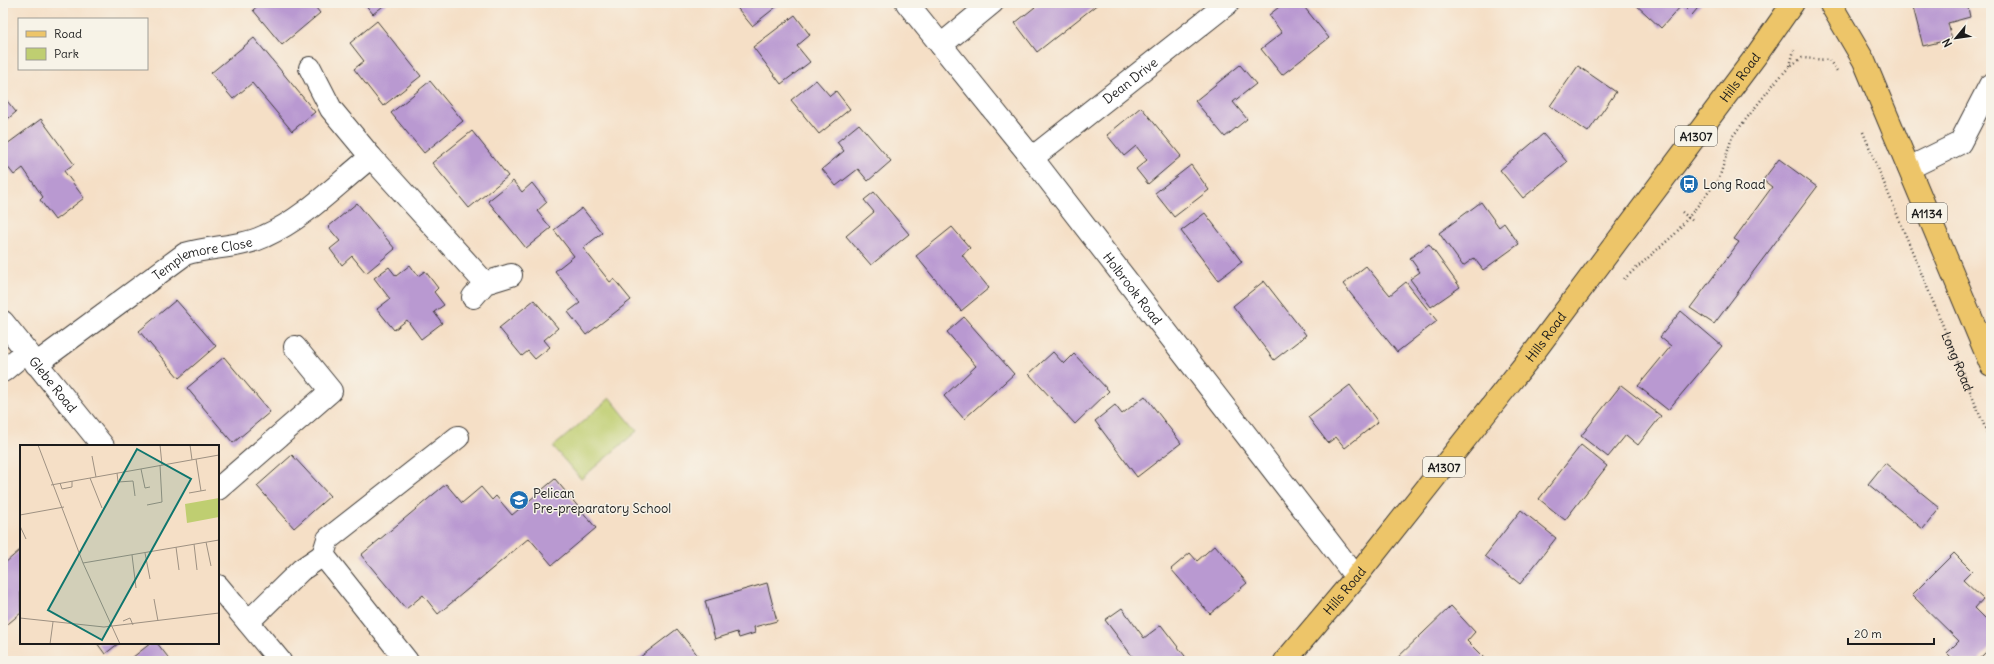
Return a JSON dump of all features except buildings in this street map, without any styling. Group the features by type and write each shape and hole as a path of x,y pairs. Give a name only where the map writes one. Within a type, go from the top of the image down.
{"main road":[{"name":"Hills Road","path":"1285,661 1356,577 1532,355 1758,53 1793,3"},
{"name":"A1134","path":"1830,3 1864,60 1991,365"}],"street":[{"name":"Holbrook Road","path":"906,3 1032,158 1356,577"},
{"path":"940,45 992,3"},
{"name":"Dean Drive","path":"1032,158 1228,3"},
{"path":"310,68 331,109 479,290 511,275"},
{"path":"1909,168 1960,143 1990,85"},
{"name":"Templemore Close","path":"3,371 31,358 185,254 202,249 245,243 265,236 294,220 371,157"},
{"name":"Glebe Road","path":"3,322 102,445"},
{"path":"219,488 331,391 295,347"},
{"path":"248,622 301,570 323,555 328,540 458,437"},
{"path":"323,555 407,661"},
{"path":"219,587 280,661"}],"path":[{"path":"1790,66 1802,58 1829,60 1839,73"},
{"name":"Long Road","path":"1863,130 1991,442"},
{"path":"1682,212 1694,222"}],"green space":[{"path":"610,398 637,431 581,479 553,447"}],"place":[{"name":"Long Road","path":"1689,184"},
{"name":"Pelican Pre-preparatory School","path":"519,500"}]}
